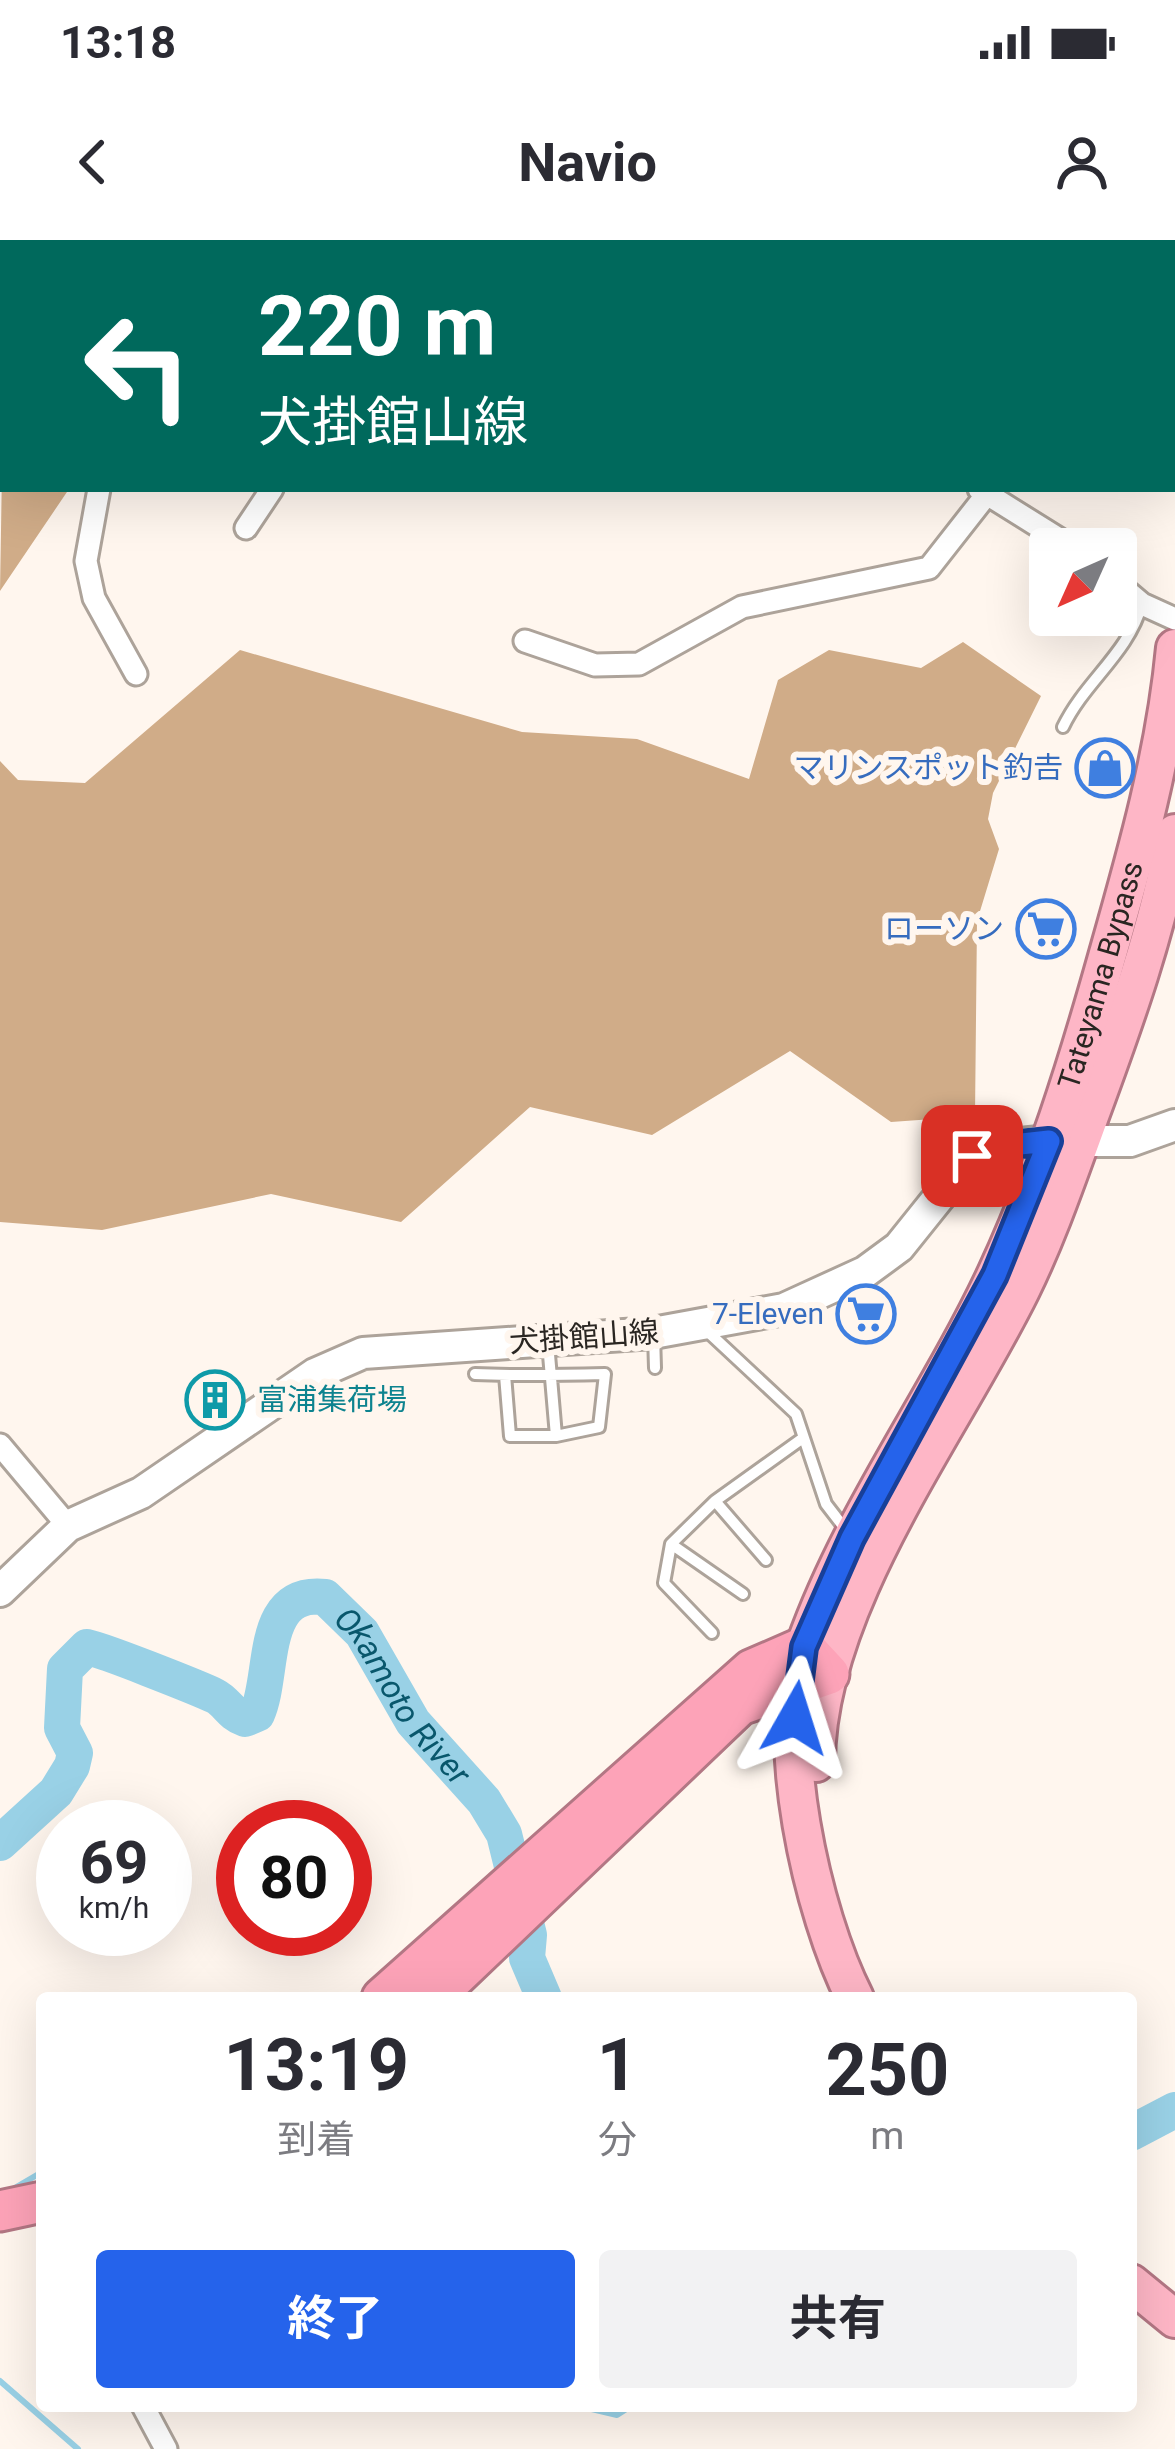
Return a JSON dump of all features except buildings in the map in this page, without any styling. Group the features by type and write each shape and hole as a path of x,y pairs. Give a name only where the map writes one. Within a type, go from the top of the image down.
{"highway":[{"name":"Tateyama Bypass","path":"809,1670 872,1566 1021,1290 1065,1142 1158,772 1175,647"},
{"name":"Tateyama Bypass","path":"853,1992 816,1893 809,1670 852,1538 995,1275 1126,1018 1166,886 1175,833"},
{"path":"438,1992 479,1937 734,1683 769,1660 809,1670"},
{"path":"392,1992 479,1937"},
{"path":"0,2212 36,2203"},
{"path":"1137,2288 1175,2320"}],"main road":[{"name":"犬掛館山線","path":"0,1591 68,1526 141,1493 315,1374 362,1353 653,1334 784,1309 865,1272 899,1247 972,1156 1001,1146 1130,1141 1175,1125"}],"street":[{"path":"98,492 86,561 94,598 136,674"},
{"path":"246,528 270,492"},
{"path":"525,640 595,665 639,664 742,608 929,568 982,492"},
{"path":"985,492 1042,528"},
{"path":"1137,600 1175,619"},
{"path":"0,1445 68,1526"},
{"path":"146,2412 166,2449"}],"lane":[{"path":"1063,727 1078,695 1132,638 1142,604"},
{"path":"702,1328 796,1414 826,1504 852,1538"},
{"path":"653,1334 656,1368"},
{"path":"548,1340 556,1436"},
{"path":"475,1374 605,1374 598,1427 556,1436 510,1436 505,1375"},
{"path":"712,1633 664,1582 671,1544 715,1501 803,1438"},
{"path":"715,1501 766,1560"},
{"path":"671,1544 743,1594"}],"shaded area":[{"path":"2,492 67,492 0,591"},
{"path":"963,642 1041,696 993,793 988,819 999,849 977,921 975,1116 891,1122 790,1051 652,1135 530,1107 401,1222 271,1194 102,1230 0,1222 0,761 18,780 85,783 240,650 522,732 637,739 749,779 778,680 829,650 921,668"}],"waterway":[{"name":"Okamoto River","path":"0,1843 56,1792 72,1766 75,1753 62,1728 65,1669 87,1647 215,1696 245,1719 257,1714 279,1620 304,1598 325,1597 362,1633 413,1722 484,1801 504,1834 529,1935 527,1958 541,1992"},
{"name":"Okamoto River","path":"1137,2130 1175,2110"},
{"path":"13,2189 36,2176"},
{"path":"0,2381 78,2449"},
{"path":"604,2412 622,2412"}],"place":[{"name":"マリンスポット釣𠮷","path":"1105,768"},
{"name":"ローソン","path":"1046,929"},
{"name":"7-Eleven","path":"866,1314"},
{"name":"富浦集荷場","path":"215,1400"}],"route":[{"path":"795,1718 795,1689 804,1647 852,1538 995,1275 1049,1141 1001,1146 972,1156"}]}
